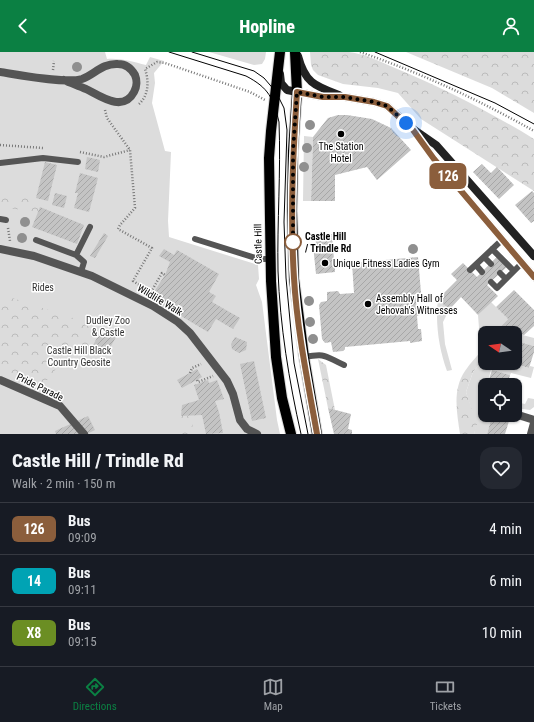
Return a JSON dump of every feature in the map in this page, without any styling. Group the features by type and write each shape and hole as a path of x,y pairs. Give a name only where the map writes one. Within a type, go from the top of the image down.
{"main road":[{"path":"296,52 298,63 293,151 292,240 294,279 304,357 317,434"},
{"path":"279,60 281,83 287,90 323,97 345,97 387,106 413,130 436,145 534,256"},
{"name":"Castle Hill","path":"279,60 271,131 270,259 276,357 282,398 291,434"},
{"path":"298,63 306,77 313,84 345,97"},
{"path":"413,130 434,159 534,277"}],"street":[{"path":"0,72 64,80 82,79 108,65 118,64 126,65 131,69 136,77 136,83 134,92 130,98 119,102 102,99 80,86 64,80"},
{"name":"Wildlife Walk","path":"0,249 34,256 81,272 127,292 178,322 190,333 227,381 233,394 240,420 247,428 256,434"},
{"name":"Pride Parade","path":"0,380 60,406 84,434"},
{"path":"522,417 534,422 531,434"}],"lane":[{"path":"0,163 43,158 78,162"},
{"path":"76,255 90,227"},
{"path":"195,239 259,259 270,259"},
{"path":"470,270 503,239"},
{"path":"36,240 76,255 84,262 81,272"},
{"path":"492,249 514,272"},
{"path":"484,257 491,264"},
{"path":"491,282 495,289 522,263"},
{"path":"476,265 482,272"},
{"path":"500,273 506,279"},
{"path":"304,357 317,354 326,355 332,360 344,365"}],"path":[{"path":"360,52 422,76 489,106 534,132"},
{"path":"52,73 54,61"},
{"path":"145,69 157,62 166,63 250,92 266,101"},
{"path":"105,110 107,118 130,150 135,208 118,229 152,248 133,281 151,292"},
{"path":"8,231 10,242"},
{"path":"146,302 162,273 165,275"},
{"path":"190,373 192,368 211,359"},
{"path":"197,380 198,382 221,373"}],"green space":[{"name":"Dudley Zoo & Castle","path":"0,52 105,52 107,59 122,60 146,65 150,57 164,61 154,73 155,83 152,103 165,151 171,152 168,221 169,237 258,265 259,279 256,285 262,302 280,434 0,434"},
{"path":"209,52 266,52 265,59 262,64 254,65"},
{"path":"310,52 349,52 373,58 466,101 534,139 534,191 421,119 398,93 378,88 343,84 318,75 313,70 311,65"},
{"path":"406,52 534,52 534,113 492,88"},
{"path":"304,136 313,137 311,201 303,201"},
{"path":"0,191 36,198 40,207 38,212 0,207"},
{"path":"0,294 102,329 92,347 66,356 38,392 0,376"},
{"path":"438,299 449,310 443,322 445,344 452,370 447,371 438,336"},
{"path":"491,302 508,319 501,326 479,326 478,315"},
{"path":"522,335 534,338 534,346 522,343"},
{"path":"478,355 478,366 473,372 466,392 477,424 474,434 460,434 456,402 458,386 465,371"},
{"path":"318,359 326,365 335,410 328,408"},
{"path":"478,366 478,370 491,370 489,378 478,378 478,422 490,422 487,434 474,434 476,424 466,392 473,372"},
{"path":"522,366 529,368 530,366 534,367 531,378 511,373 510,375 491,370 522,370"},
{"path":"528,398 534,399 534,407 530,410 522,409 522,403 525,404"},
{"path":"181,416 192,416 193,434 180,434"}],"building":[{"name":"The Station Hotel","path":"338,115 372,119 391,128 411,150 377,180 367,167 335,175 335,201 311,201 313,137 328,118"},
{"path":"87,157 100,160 98,172 85,169"},
{"path":"45,162 57,165 48,201 36,198"},
{"path":"482,164 491,173 497,167 514,185 499,199 473,172"},
{"path":"80,173 98,178 89,212 74,208 78,193 75,193"},
{"path":"532,191 534,193 534,221 531,223 515,205"},
{"path":"55,193 67,196 64,208 52,205"},
{"path":"40,207 84,225 77,244 32,227"},
{"path":"104,233 108,236 95,258 90,256"},
{"path":"315,234 332,234 335,272 316,274 313,245 316,245"},
{"path":"164,249 174,255 177,250 219,274 209,292 216,296 212,302 240,318 233,329 216,319 208,332 161,304 152,295 165,275 170,262 159,256"},
{"path":"499,255 509,265 487,285 498,296 478,315 461,297 449,310 438,299 457,280 451,274 463,263 477,277"},
{"name":"Assembly Hall of Jehovah's Witnesses","path":"418,257 421,293 415,294 417,308 419,308 420,315 417,316 418,329 421,329 422,341 345,347 343,351 333,352 331,342 325,343 322,339 319,305 321,302 327,301 327,292 338,291 340,294 354,293 352,263"},
{"path":"514,290 534,310 534,326 524,335 522,335 522,326 501,326 508,319 496,307"},
{"path":"102,329 116,337 106,355 92,347"},
{"path":"235,337 247,342 246,350 239,353 232,349 231,344"},
{"path":"522,343 534,346 534,352 529,368 522,366"},
{"path":"254,361 266,418 252,421 240,364"},
{"path":"197,369 202,377 182,388 177,380"},
{"path":"492,370 510,375 509,378 489,378"},
{"path":"208,380 209,383 217,380 224,399 215,401 219,412 223,433 206,434 202,415 181,416 182,405 199,400 194,385"},
{"path":"328,408 351,414 348,429 352,430 352,434 334,434"},
{"path":"88,416 95,430 87,434 56,434 55,431"},
{"path":"490,422 509,422 505,434 487,434"}],"tram line":[{"path":"169,52 246,76 254,80 269,94 275,106 279,122 279,292 286,353 301,434"},
{"path":"192,52 254,71 264,78 276,92 284,108 287,130 284,222 286,278 294,363 308,434"},
{"path":"375,52 495,103 534,124"}],"bus line":[{"name":"126","path":"317,434 304,357 294,279 292,211 293,151 297,92 323,97 345,97 387,106 413,130 434,159 534,277"}],"place":[{"name":"The Station Hotel","path":"341,134"},
{"name":"Castle Hill / Trindle Rd","path":"293,242"},
{"name":"Unique Fitness Ladies Gym","path":"325,263"},
{"name":"Assembly Hall of Jehovah's Witnesses","path":"368,304"}],"route":[{"path":"293,242 293,248 292,211 293,151 297,92 323,97 345,97 374,102 387,106 406,123"}],"park label":[{"name":"Rides","path":"43,287"},
{"name":"Castle Hill Black Country Geosite","path":"79,356"}]}
